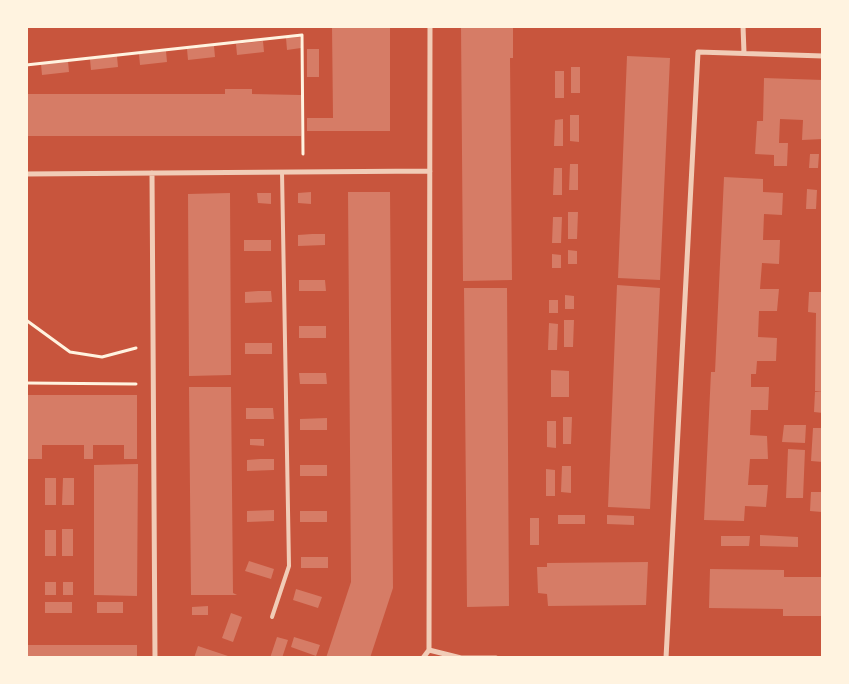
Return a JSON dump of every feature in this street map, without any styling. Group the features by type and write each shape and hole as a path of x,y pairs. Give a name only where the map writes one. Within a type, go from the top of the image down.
{"street":[{"path":"423,658 429,650 430,26"},
{"path":"743,26 744,53"},
{"path":"666,658 698,52 823,56"},
{"path":"26,174 430,171"},
{"path":"152,173 155,658"},
{"path":"429,650 461,658 496,658"}],"lane":[{"path":"272,617 289,566 282,172"}],"path":[{"path":"26,65 302,33 304,172"},
{"path":"27,322 70,352 102,358 153,343"},
{"path":"26,383 154,384"}],"building":[{"path":"332,26 390,26 390,131 307,131 307,118 333,118"},
{"path":"461,26 513,26 513,58 510,58 512,280 463,281"},
{"path":"300,37 301,48 287,50 286,38"},
{"path":"263,41 264,52 237,55 236,44"},
{"path":"214,46 215,57 188,60 187,49"},
{"path":"307,49 319,49 319,77 307,77"},
{"path":"166,51 167,62 140,65 139,54"},
{"path":"117,56 118,67 91,70 90,59"},
{"path":"627,56 670,58 660,280 618,278"},
{"path":"68,61 69,72 42,75 41,64"},
{"path":"571,67 580,67 580,93 571,93"},
{"path":"555,71 564,71 564,98 555,98"},
{"path":"764,78 823,80 823,139 802,140 803,120 780,119 779,143 788,143 787,166 774,166 774,155 755,154 757,121 763,121"},
{"path":"225,89 252,89 252,94 301,95 301,136 26,136 26,94 225,94"},
{"path":"570,115 579,115 579,142 570,141"},
{"path":"563,119 563,146 554,146 555,120"},
{"path":"810,154 819,154 818,168 809,168"},
{"path":"570,164 578,164 578,190 569,190"},
{"path":"554,168 562,168 562,195 553,195"},
{"path":"724,177 763,179 763,192 783,193 782,215 764,214 763,240 780,240 779,264 762,263 760,289 779,289 777,311 759,311 758,337 777,338 776,361 757,361 756,374 751,374 751,387 769,387 768,410 751,410 750,435 767,436 768,459 750,459 748,485 768,485 766,507 745,506 744,521 704,520 711,372 715,372"},
{"path":"807,189 817,190 816,209 806,209"},
{"path":"311,192 311,204 298,203 298,193"},
{"path":"348,192 390,192 393,588 370,658 326,658 351,582"},
{"path":"230,193 231,375 189,376 188,194"},
{"path":"257,193 271,193 271,204 258,203"},
{"path":"568,212 578,212 577,239 568,239"},
{"path":"553,217 562,217 561,243 552,243"},
{"path":"325,234 325,245 298,246 298,235"},
{"path":"244,240 271,240 271,251 244,251"},
{"path":"568,250 577,251 577,264 568,264"},
{"path":"552,254 561,255 561,268 552,268"},
{"path":"299,280 325,280 326,291 299,291"},
{"path":"617,285 660,288 650,509 608,507"},
{"path":"464,288 507,288 509,606 467,607"},
{"path":"271,291 272,302 245,303 245,292"},
{"path":"809,292 822,292 823,392 815,391 816,313 808,312"},
{"path":"565,295 574,296 574,309 565,309"},
{"path":"549,300 558,300 558,313 549,313"},
{"path":"564,320 574,320 573,347 564,347"},
{"path":"549,323 558,324 557,350 548,350"},
{"path":"299,326 326,326 326,338 299,338"},
{"path":"245,343 272,343 272,354 245,354"},
{"path":"551,370 569,371 569,397 551,397"},
{"path":"299,373 326,373 327,384 300,384"},
{"path":"189,387 231,387 233,593 237,595 191,595"},
{"path":"815,392 823,392 823,413 814,412"},
{"path":"26,395 137,395 137,459 124,459 124,445 93,445 93,459 84,459 84,445 42,445 42,459 26,459"},
{"path":"246,408 273,408 274,419 246,419"},
{"path":"563,417 572,417 571,444 563,444"},
{"path":"327,418 327,430 300,430 300,419"},
{"path":"547,421 556,421 556,448 547,447"},
{"path":"784,425 806,425 805,443 782,442"},
{"path":"813,428 823,428 823,462 811,461"},
{"path":"250,439 264,439 264,446 250,445"},
{"path":"788,449 805,450 803,498 786,498"},
{"path":"274,459 274,470 247,471 247,460"},
{"path":"138,464 137,596 94,595 94,465"},
{"path":"300,465 327,465 327,476 300,476"},
{"path":"562,466 571,466 571,493 561,492"},
{"path":"546,469 555,470 555,496 546,496"},
{"path":"45,478 56,478 56,505 45,505"},
{"path":"63,478 74,478 74,505 62,505"},
{"path":"811,492 823,492 822,512 810,511"},
{"path":"274,510 274,521 247,522 247,511"},
{"path":"300,511 327,511 327,522 300,522"},
{"path":"558,515 585,515 585,524 558,524"},
{"path":"607,515 634,516 634,525 607,524"},
{"path":"530,518 539,518 539,545 530,545"},
{"path":"62,529 73,529 73,556 62,556"},
{"path":"45,530 56,530 56,556 45,556"},
{"path":"760,535 798,537 798,547 760,546"},
{"path":"721,536 750,536 749,546 721,546"},
{"path":"301,557 328,557 328,568 301,568"},
{"path":"249,561 274,569 271,579 245,571"},
{"path":"648,562 646,605 548,606 547,594 538,593 537,567 547,567 547,563"},
{"path":"710,569 784,570 784,577 823,577 823,616 783,616 783,609 709,608"},
{"path":"45,582 56,582 56,595 45,595"},
{"path":"63,582 73,582 73,595 63,595"},
{"path":"296,589 322,597 318,608 293,600"},
{"path":"45,602 72,602 72,613 45,613"},
{"path":"97,602 123,602 123,613 97,613"},
{"path":"208,606 208,615 192,615 192,607"},
{"path":"231,613 242,617 233,642 222,638"},
{"path":"277,637 288,640 282,658 270,658"},
{"path":"294,637 320,645 316,656 291,647"},
{"path":"26,645 137,645 137,658 26,658"},
{"path":"198,646 231,657 231,658 194,658"}]}
